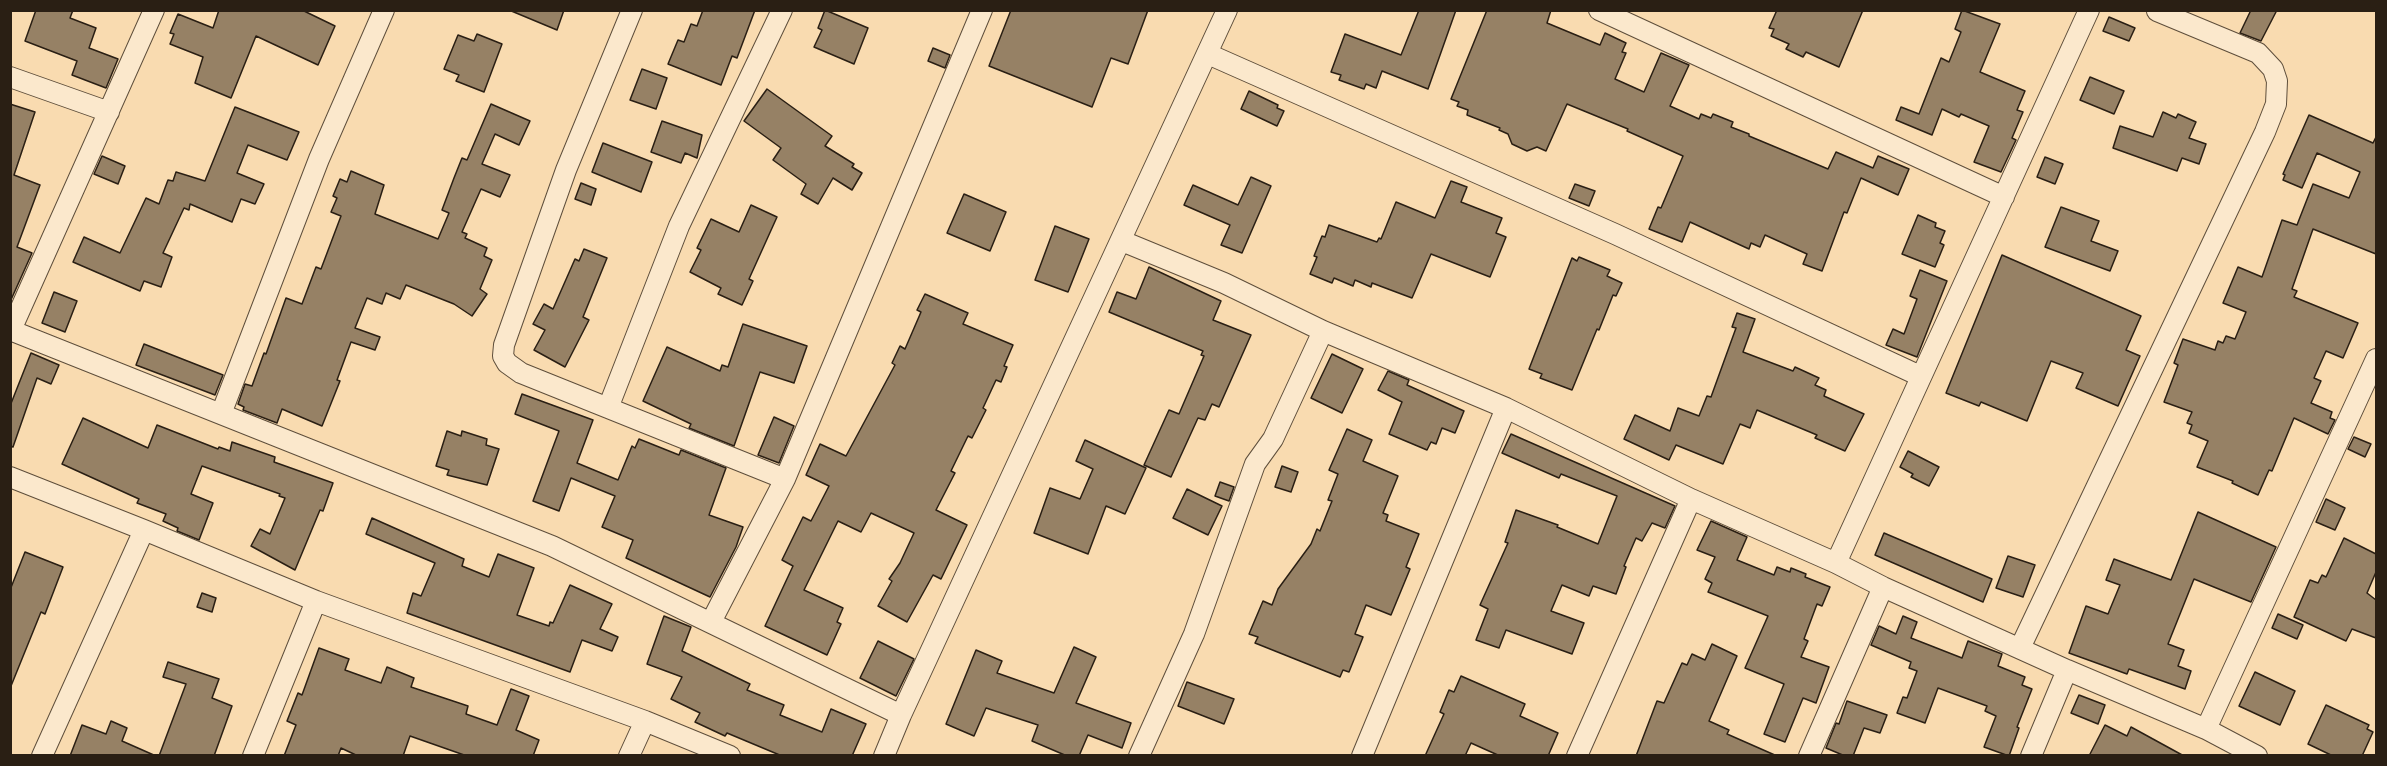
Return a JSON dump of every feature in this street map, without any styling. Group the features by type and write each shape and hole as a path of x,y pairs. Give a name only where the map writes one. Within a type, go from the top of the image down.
{"street":[{"path":"154,10 11,330 552,546 901,715"},
{"path":"221,414 319,159 384,10"},
{"path":"632,10 566,170 504,345 503,356 507,363 521,373 785,479"},
{"path":"608,408 679,226 782,10"},
{"path":"711,622 785,479 982,10"},
{"path":"884,756 1227,10"},
{"path":"1599,10 2004,196"},
{"path":"1836,562 2089,10"},
{"path":"2020,648 2265,132 2276,104 2277,81 2273,69 2258,53 2156,11"},
{"path":"1208,54 1615,234 1920,376"},
{"path":"10,78 109,112"},
{"path":"1122,241 1224,283 1323,331 1506,408 1691,499 1836,562 1883,586 2067,670 2206,729 2247,753"},
{"path":"1139,756 1194,634 1255,464 1273,439 1323,331"},
{"path":"2206,729 2376,359"},
{"path":"1362,756 1506,408"},
{"path":"10,477 316,601 645,721 730,756"},
{"path":"1576,756 1691,499"},
{"path":"42,756 144,530"},
{"path":"1809,756 1883,586"},
{"path":"253,756 316,601"},
{"path":"2031,756 2067,670"},
{"path":"629,756 645,721"}],"building":[{"path":"36,10 73,10 70,18 96,28 89,48 118,59 106,88 72,75 77,61 25,41"},
{"path":"219,10 302,10 335,26 318,65 256,36 231,98 195,83 203,57 170,44 174,34 170,33 178,14 213,28"},
{"path":"509,10 564,10 557,30"},
{"path":"703,10 755,10 737,58 732,56 721,85 668,64 678,40 684,42 691,24 697,26"},
{"path":"825,10 868,28 854,64 814,47 822,30 818,28"},
{"path":"1011,10 1148,10 1128,64 1111,58 1092,107 989,66"},
{"path":"1419,10 1456,10 1428,89 1382,71 1376,88 1366,84 1364,89 1339,80 1341,75 1331,72 1345,34 1401,55"},
{"path":"1487,10 1551,10 1547,23 1600,45 1605,33 1626,43 1622,52 1626,53 1615,79 1644,92 1661,53 1689,65 1670,106 1699,119 1701,114 1711,118 1713,114 1733,122 1731,127 1749,136 1828,169 1836,152 1873,168 1878,156 1909,169 1898,195 1861,178 1847,213 1844,212 1822,271 1803,264 1807,254 1765,235 1760,247 1751,243 1749,249 1690,222 1682,242 1649,229 1658,207 1661,208 1683,156 1627,131 1628,129 1567,104 1546,151 1537,147 1527,151 1512,144 1508,134 1499,130 1500,128 1467,115 1468,110 1457,106 1459,102 1451,99"},
{"path":"1777,10 1863,10 1839,67 1806,52 1803,57 1786,49 1789,44 1771,36 1774,29 1769,28"},
{"path":"1962,10 2000,24 1980,72 2025,91 2017,110 2023,112 2012,138 2016,140 2001,172 1974,162 1989,126 1942,109 1932,135 1896,120 1901,107 1919,114 1941,58 1949,62 1961,32 1955,29"},
{"path":"2251,10 2277,10 2261,41 2240,33"},
{"path":"2109,17 2135,28 2129,41 2103,31"},
{"path":"477,34 502,44 484,92 456,81 459,75 444,69 458,35 474,41"},
{"path":"933,48 950,55 945,68 928,61"},
{"path":"642,69 667,78 656,109 630,100"},
{"path":"2090,77 2124,91 2114,114 2080,100"},
{"path":"767,89 832,136 825,146 854,164 852,167 862,173 852,190 833,178 818,204 801,194 806,184 773,160 781,148 744,121"},
{"path":"1249,91 1278,105 1277,108 1284,111 1277,126 1241,109"},
{"path":"10,104 35,112 14,175 40,185 17,247 32,253 10,302"},
{"path":"491,104 530,121 519,145 495,134 482,164 510,175 500,197 481,189 462,232 467,234 465,238 487,248 484,256 492,260 480,289 487,294 472,316 454,304 406,285 400,299 386,293 382,304 367,298 355,328 380,337 375,350 351,342 337,380 340,381 322,426 282,409 277,423 243,410 244,407 238,404 245,384 252,386 286,298 302,304 316,267 321,269 341,216 331,212 337,198 333,196 340,179 347,182 351,171 384,185 375,214 438,239 449,213 442,210 454,178 462,158 467,160"},
{"path":"235,107 299,132 287,160 248,145 237,173 264,184 255,204 241,199 232,222 190,204 189,210 184,208 163,253 172,257 161,287 144,281 140,291 73,262 84,237 120,253 146,198 159,204 168,180 173,181 176,172 205,181"},
{"path":"2163,112 2176,118 2178,114 2196,122 2189,138 2206,144 2199,164 2182,158 2177,171 2113,148 2120,126 2153,137"},
{"path":"2309,115 2373,143 2376,137 2376,254 2313,229 2292,289 2297,291 2294,297 2358,323 2343,358 2326,351 2314,378 2321,381 2311,403 2332,412 2330,418 2335,420 2328,434 2294,418 2272,471 2269,470 2258,495 2232,483 2233,481 2197,467 2208,441 2189,433 2192,425 2187,423 2192,412 2164,402 2178,365 2174,363 2183,339 2215,350 2218,341 2223,343 2226,336 2235,339 2246,312 2223,303 2238,267 2262,277 2282,220 2297,225 2313,184 2349,198 2360,172 2317,153 2302,188 2283,180 2285,175 2283,174"},
{"path":"662,121 702,135 697,158 685,153 681,163 651,152"},
{"path":"603,143 652,162 641,192 592,172"},
{"path":"102,156 125,166 118,184 94,174"},
{"path":"2045,157 2063,164 2055,184 2037,177"},
{"path":"1251,177 1271,186 1242,253 1221,245 1230,225 1184,205 1193,185 1238,205"},
{"path":"1451,181 1467,187 1461,202 1502,218 1496,233 1506,237 1490,277 1431,254 1412,298 1372,283 1371,287 1355,280 1353,286 1334,278 1332,283 1310,274 1317,257 1314,256 1329,225 1377,242 1379,238 1381,239 1396,202 1435,218"},
{"path":"581,183 596,189 591,205 575,199"},
{"path":"1575,184 1595,191 1589,206 1569,198"},
{"path":"964,194 1006,212 990,251 947,233"},
{"path":"751,205 777,217 749,279 753,281 742,305 718,294 721,288 690,272 701,250 697,248 711,219 739,232"},
{"path":"2061,207 2099,221 2091,241 2118,251 2110,271 2045,247"},
{"path":"1918,215 1936,223 1935,227 1945,231 1940,243 1944,245 1935,267 1902,254"},
{"path":"1055,226 1089,239 1068,292 1035,280"},
{"path":"584,249 607,258 583,317 589,320 565,367 534,350 545,330 533,324 544,304 553,309 575,259 579,261"},
{"path":"2002,255 2141,316 2126,350 2140,356 2118,406 2076,388 2083,373 2051,361 2027,421 1981,402 1979,406 1946,393"},
{"path":"1579,257 1610,270 1607,276 1622,283 1616,296 1613,295 1599,330 1597,329 1572,390 1540,378 1542,374 1529,369 1572,258 1577,261"},
{"path":"1149,267 1221,301 1213,320 1251,335 1219,407 1212,404 1205,420 1198,418 1171,477 1144,465 1169,410 1179,414 1204,356 1201,355 1203,351 1109,312 1117,292 1136,299"},
{"path":"1920,270 1947,281 1917,357 1886,345 1893,329 1904,334 1917,299 1910,296"},
{"path":"54,292 77,301 65,332 42,323"},
{"path":"925,294 968,313 963,324 1013,345 1004,366 1007,367 1001,382 996,380 983,408 986,410 972,438 968,436 951,471 955,473 936,510 967,525 941,579 933,575 907,622 878,606 892,581 889,579 900,563 914,533 871,513 861,532 838,521 804,590 843,608 837,622 841,624 827,655 765,626 793,566 782,560 803,517 811,521 829,486 806,475 820,444 846,456 895,365 892,363 900,346 905,349 921,312 917,310"},
{"path":"1737,313 1755,319 1743,352 1793,371 1795,367 1819,378 1815,385 1826,390 1824,396 1864,414 1845,451 1815,438 1817,435 1757,410 1750,428 1740,424 1723,464 1676,445 1669,460 1624,439 1635,415 1670,431 1678,408 1699,416 1707,396 1711,397 1736,328 1732,327"},
{"path":"743,324 807,346 794,383 760,372 734,446 689,428 691,424 643,401 667,347 720,371 722,365 728,367"},
{"path":"144,344 223,375 215,395 136,365"},
{"path":"31,353 59,365 51,384 37,378 13,447 10,446 10,406"},
{"path":"1332,354 1363,369 1342,413 1311,398"},
{"path":"1388,371 1409,380 1407,385 1464,411 1455,433 1442,428 1436,444 1431,442 1427,450 1389,434 1402,402 1378,390"},
{"path":"522,394 593,420 577,463 618,480 632,446 635,448 639,439 679,455 681,450 726,468 709,515 743,527 736,547 710,597 626,558 633,540 602,527 615,496 571,478 559,511 533,501 559,431 515,414"},
{"path":"774,417 794,426 779,463 758,455"},
{"path":"83,418 148,448 157,425 218,449 219,447 230,451 232,442 275,457 274,462 333,483 323,511 320,510 295,570 251,546 260,529 270,534 285,498 279,496 280,494 202,466 191,494 213,503 199,540 177,531 178,528 163,521 166,514 137,503 139,499 62,464"},
{"path":"1347,429 1372,440 1363,461 1398,476 1383,513 1388,515 1386,521 1419,534 1406,567 1410,569 1391,615 1366,605 1355,634 1363,637 1349,672 1343,670 1340,677 1255,643 1258,637 1249,634 1263,601 1272,605 1278,589 1311,544 1317,529 1320,531 1332,501 1328,500 1338,474 1329,470"},
{"path":"447,431 461,436 462,431 487,439 486,445 499,449 487,485 447,475 449,470 436,466"},
{"path":"1511,434 1675,506 1665,528 1652,523 1642,541 1636,538 1624,566 1626,567 1616,594 1593,586 1589,596 1562,585 1551,611 1584,623 1572,654 1506,630 1499,648 1476,640 1488,609 1480,605 1508,543 1505,542 1516,510 1558,525 1557,527 1598,544 1617,496 1561,474 1559,478 1502,453"},
{"path":"2354,437 2371,444 2365,457 2348,449"},
{"path":"1085,440 1146,468 1125,514 1106,506 1088,554 1034,533 1050,488 1080,499 1093,469 1076,461"},
{"path":"1908,451 1939,467 1929,486 1911,477 1913,474 1900,467"},
{"path":"1282,466 1298,472 1291,492 1275,487"},
{"path":"1220,482 1234,487 1229,501 1215,496"},
{"path":"1187,489 1222,506 1208,535 1173,518"},
{"path":"2326,499 2345,508 2335,530 2316,522"},
{"path":"2198,512 2276,547 2251,602 2194,579 2168,644 2184,650 2178,666 2191,671 2185,689 2129,669 2127,674 2069,653 2086,606 2108,614 2120,585 2106,580 2114,559 2171,580"},
{"path":"372,518 464,559 462,566 489,577 498,554 534,568 517,615 549,626 550,622 553,623 570,585 612,604 600,629 618,637 612,651 582,640 570,672 407,613 413,593 421,596 435,563 366,534"},
{"path":"1711,521 1747,537 1737,560 1774,575 1777,567 1790,572 1791,568 1806,574 1805,577 1830,587 1822,606 1817,604 1804,639 1808,641 1801,657 1829,667 1816,703 1803,698 1785,742 1764,734 1784,684 1745,668 1768,616 1708,592 1712,583 1705,579 1715,557 1697,550"},
{"path":"1884,533 1992,579 1983,602 1875,555"},
{"path":"2344,538 2376,554 2376,572 2367,593 2376,600 2376,638 2352,629 2346,641 2294,617 2310,580 2318,583 2322,575 2326,577"},
{"path":"25,552 63,567 45,614 41,612 11,686 10,590"},
{"path":"2008,556 2035,565 2023,597 1996,588"},
{"path":"202,593 216,598 212,612 197,607"},
{"path":"2278,614 2303,625 2297,639 2272,628"},
{"path":"664,616 691,627 682,651 750,684 747,690 784,705 780,715 822,732 831,709 866,724 852,756 782,756 727,733 725,736 695,722 700,713 671,699 682,677 647,664"},
{"path":"1903,616 1917,622 1911,638 1962,658 1968,641 2002,654 1998,666 2025,677 2022,685 2032,689 2017,727 2019,728 2009,756 1984,747 1996,716 1985,711 1987,706 1938,688 1925,723 1897,713 1903,697 1907,698 1917,671 1909,668 1911,662 1871,645 1879,626 1896,634"},
{"path":"878,641 914,659 896,696 860,678"},
{"path":"1712,644 1737,656 1709,721 1729,730 1727,734 1777,756 1636,756 1657,701 1664,703 1682,663 1687,665 1692,654 1705,660"},
{"path":"1074,647 1096,657 1076,703 1131,723 1122,748 1088,735 1079,756 1067,756 1032,741 1038,725 986,708 974,736 946,724 976,650 1002,661 997,673 1054,693"},
{"path":"319,648 349,659 345,670 381,683 387,667 414,678 411,687 468,706 466,714 497,725 511,689 529,696 516,730 539,740 533,756 467,756 410,736 403,756 358,756 341,748 338,756 284,756 296,725 287,721 298,693 302,695"},
{"path":"168,662 219,679 212,698 232,706 214,756 159,756 186,684 163,677"},
{"path":"2255,672 2295,691 2280,725 2239,706"},
{"path":"1461,676 1525,704 1520,716 1558,733 1548,756 1500,756 1471,743 1465,756 1425,756 1444,714 1440,712 1449,690 1454,692"},
{"path":"1187,682 1234,699 1224,724 1178,706"},
{"path":"2079,695 2105,705 2098,724 2071,713"},
{"path":"1847,701 1887,715 1880,733 1864,728 1853,756 1845,756 1826,748 1836,723 1839,724"},
{"path":"2326,705 2369,725 2367,729 2373,732 2362,756 2333,756 2308,744"},
{"path":"111,721 127,728 122,741 156,756 70,756 82,725 106,734"},
{"path":"2105,725 2127,736 2131,727 2184,756 2089,756"}]}
